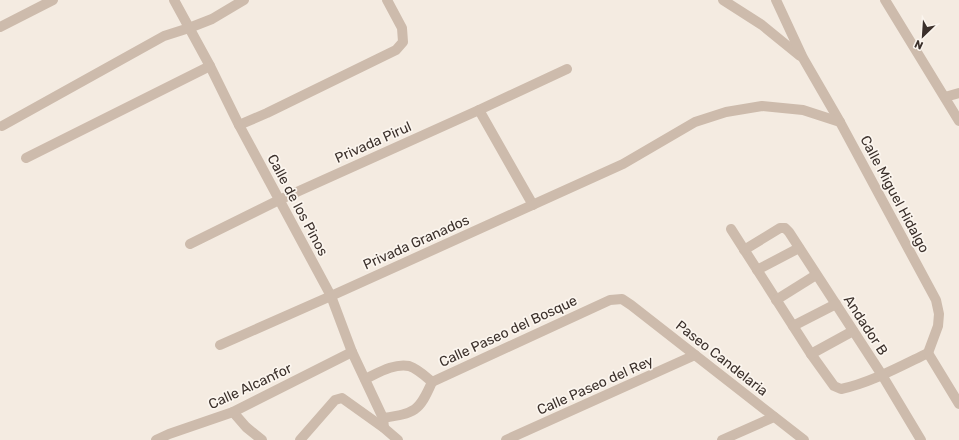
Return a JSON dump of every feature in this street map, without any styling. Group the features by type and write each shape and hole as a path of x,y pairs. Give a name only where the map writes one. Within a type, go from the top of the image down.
{"street":[{"path":"0,27 54,0"},
{"name":"Calle de los Pinos","path":"174,0 331,296 352,352 384,423"},
{"path":"2,126 164,36 212,19 244,0"},
{"path":"239,125 267,113 396,50 403,42 402,28 386,0"},
{"path":"723,0 762,25 803,58"},
{"name":"Calle Miguel Hidalgo","path":"776,0 803,58 840,122 936,300 939,314 938,326 928,353"},
{"path":"887,0 959,121"},
{"path":"26,158 210,66"},
{"name":"Privada Pirul","path":"190,244 279,200 567,69"},
{"path":"945,98 959,93"},
{"name":"Privada Granados","path":"220,345 534,205 622,164 695,122 726,112 762,106 803,110 840,122"},
{"path":"479,110 534,205"},
{"name":"Andador B","path":"744,250 780,228 785,228 789,232 882,375 921,440"},
{"path":"731,229 811,354 834,386 841,390 850,388 882,375 928,353 959,404"},
{"path":"757,270 799,248"},
{"path":"776,300 816,275"},
{"name":"Paseo Candelaria","path":"622,299 631,304 804,440"},
{"name":"Calle Paseo del Bosque","path":"364,379 388,368 409,366 422,372 432,382 610,300 622,299"},
{"path":"793,326 836,304"},
{"path":"811,354 853,331"},
{"name":"Calle Alcanfor","path":"156,440 233,412 352,352"},
{"name":"Calle Paseo del Rey","path":"506,440 695,355"},
{"path":"384,423 406,414 420,406 432,382"},
{"path":"300,440 335,400 342,398 384,423 398,440"},
{"path":"233,412 246,427 262,440"},
{"path":"722,440 774,417"}]}
